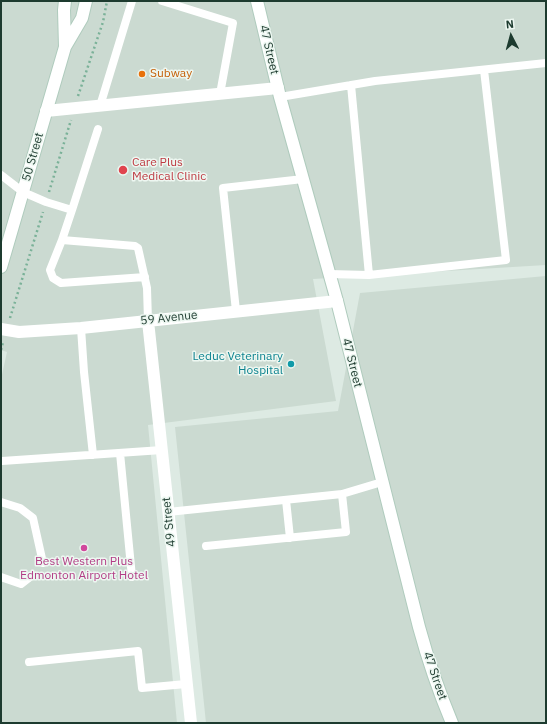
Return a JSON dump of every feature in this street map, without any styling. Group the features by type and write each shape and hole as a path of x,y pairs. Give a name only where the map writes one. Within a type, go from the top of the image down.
{"street":[{"name":"50 Street","path":"65,1 65,47"},
{"name":"50 Street","path":"1,267 65,47 82,18 86,1"},
{"name":"47 Street","path":"257,1 279,93 337,301 428,658 452,723"},
{"path":"46,111 220,94 279,93"},
{"name":"59 Avenue","path":"4,329 19,332 81,328 337,301"},
{"name":"49 Street","path":"148,321 190,723"}],"lane":[{"path":"100,106 132,1"},
{"path":"162,1 233,23 220,94"},
{"path":"279,93 375,81 546,64"},
{"path":"329,274 369,275 506,260 484,70"},
{"path":"351,85 369,275"},
{"path":"98,129 62,240 50,270 53,278 61,283 145,277"},
{"path":"1,175 22,192 46,202 72,210"},
{"path":"236,311 223,188 303,179"},
{"path":"62,240 135,246 138,248 147,288 148,321"},
{"path":"81,328 93,455"},
{"path":"2,461 162,450"},
{"path":"120,453 132,577"},
{"path":"168,512 342,494 382,482"},
{"path":"206,546 346,532 342,494"},
{"path":"286,500 290,538"},
{"path":"1,502 20,508 33,518 43,563"},
{"path":"1,577 21,584 30,577"},
{"path":"29,662 138,651 142,688 186,684"}],"path":[{"path":"1,350 4,329 46,202 102,22 107,1"}],"shaded area":[{"path":"1,1 546,1 546,265 313,279 336,401 148,425 177,723 1,723 1,379 7,352 1,350"},
{"path":"546,276 546,723 206,723 175,427 338,411 360,293"}],"place":[{"name":"Subway","path":"142,74"},
{"name":"Care Plus Medical Clinic","path":"123,170"},
{"name":"Leduc Veterinary Hospital","path":"291,364"},
{"name":"Best Western Plus Edmonton Airport Hotel","path":"84,548"}]}
